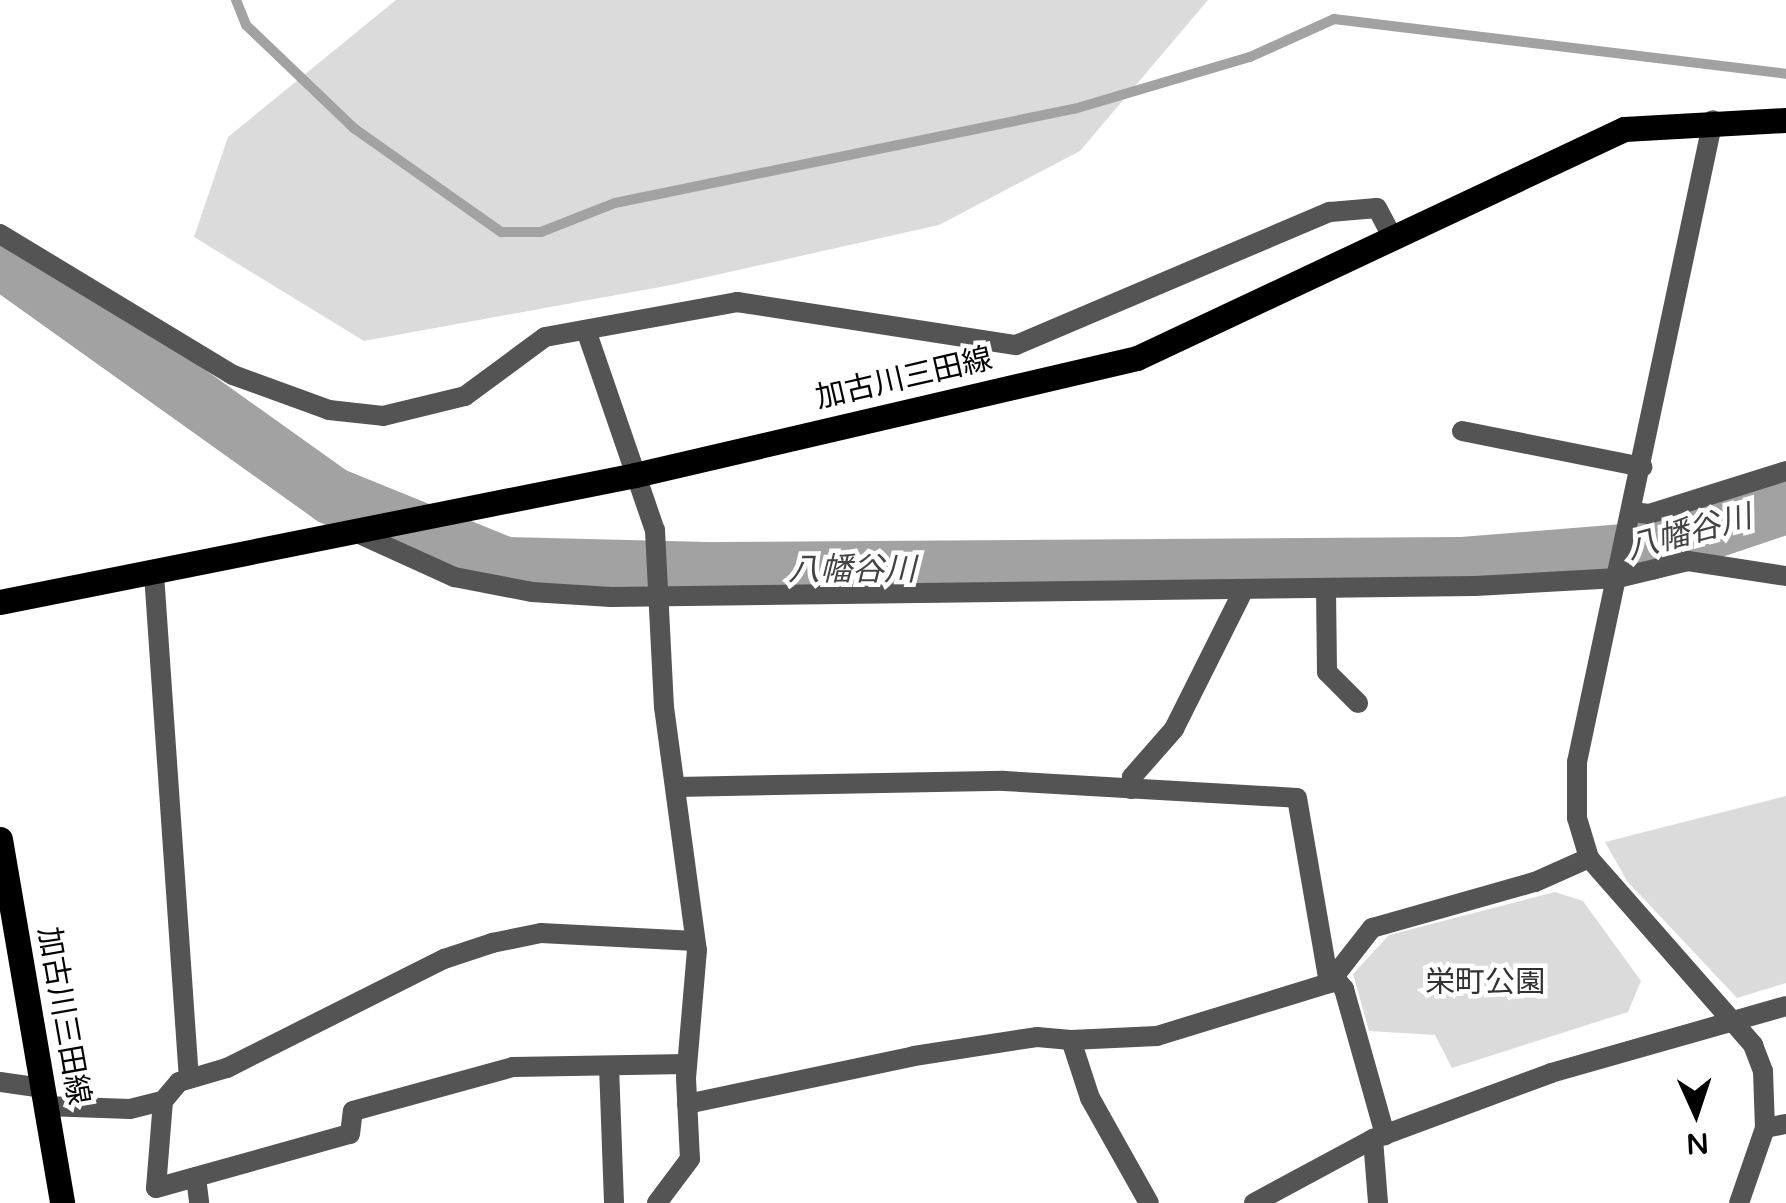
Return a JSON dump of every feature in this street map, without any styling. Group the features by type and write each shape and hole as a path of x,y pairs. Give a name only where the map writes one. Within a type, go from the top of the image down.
{"main road":[{"name":"加古川三田線","path":"0,602 356,534 635,475 1137,358 1624,129 1713,120 1786,120"},
{"name":"加古川三田線","path":"0,839 62,1203"}],"street":[{"path":"1713,120 1577,762 1577,818 1589,858 1736,1025 1763,1071 1775,1126 1739,1203"},
{"path":"0,234 233,376 328,410 383,416 465,396 545,338 737,302 1016,345 1330,212 1377,208 1393,238"},
{"path":"587,333 654,530 664,707 696,941 686,1064 690,1159 657,1203"},
{"path":"1462,432 1642,466"},
{"path":"1633,512 1650,514 1786,471"},
{"path":"356,534 454,576 532,592 660,597 1326,589 1618,578 1688,561 1786,576"},
{"path":"154,574 189,1079"},
{"path":"1326,589 1327,672 1358,703"},
{"path":"1131,788 1132,776 1174,729 1243,590"},
{"path":"677,788 833,779 1131,788 1297,798 1332,980 1344,989 1379,1137 1378,1203"},
{"path":"687,1104 931,1053 1038,1036 1071,1040 1156,1036 1332,980 1372,928 1535,882 1589,858"},
{"path":"0,1082 43,1097 130,1108 164,1102 189,1079 226,1068 444,959 492,942 542,934 696,941"},
{"path":"1254,1203 1379,1137 1660,1039 1736,1025 1786,1006"},
{"path":"1071,1040 1090,1098 1149,1203"},
{"path":"164,1102 156,1188 350,1134 353,1111 512,1068 686,1064"},
{"path":"609,1066 614,1203"},
{"path":"196,1177 200,1203"}],"green space":[{"path":"396,0 1208,0 1080,151 939,225 671,285 364,341 194,237 228,137"},
{"path":"1786,796 1786,983 1737,998 1627,881 1605,842"},
{"name":"栄町公園","path":"1555,892 1583,901 1641,981 1628,1012 1452,1068 1435,1035 1369,1031 1353,974 1389,935"}],"waterway":[{"path":"236,0 246,25 355,129 501,232 541,232 615,203 1074,109 1250,57 1334,19 1786,74"},
{"name":"八幡谷川","path":"0,259 332,496 505,566 717,571 1463,566 1649,551 1786,505"}]}
